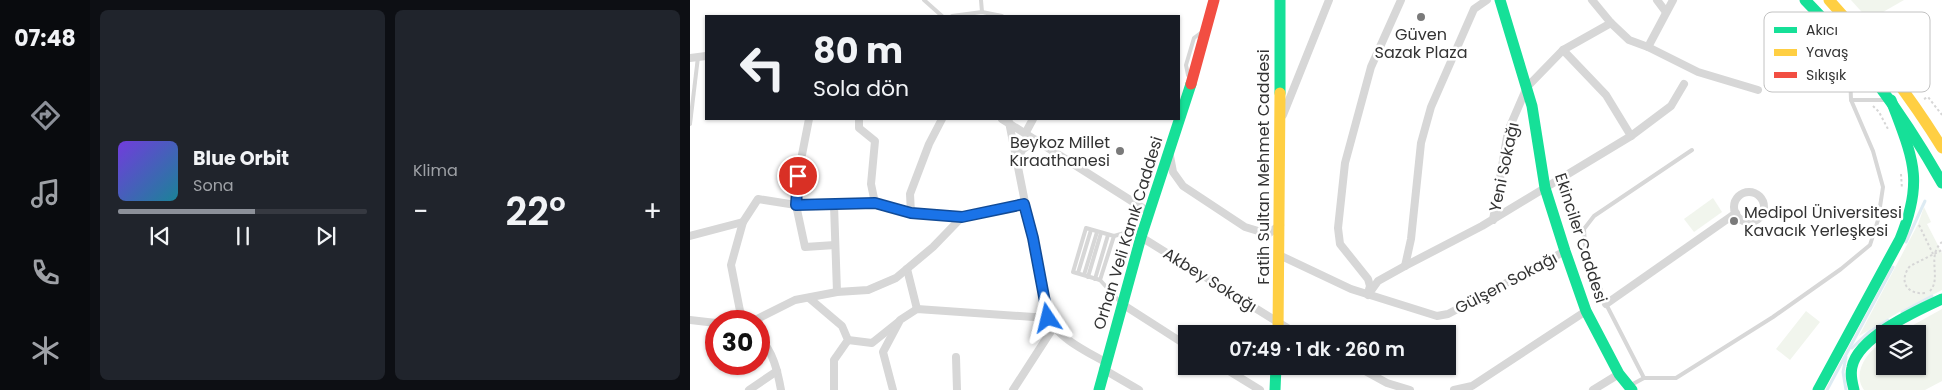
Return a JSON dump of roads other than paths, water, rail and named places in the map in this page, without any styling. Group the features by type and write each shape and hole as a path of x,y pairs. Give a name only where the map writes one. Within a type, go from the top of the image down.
{"main road":[{"name":"Orhan Veli Kanık Caddesi","path":"1181,111 1214,0"},
{"name":"Fatih Sultan Mehmet Caddesi","path":"1278,325 1281,122 1280,0"},
{"name":"Ekinciler Caddesi","path":"1500,0 1527,86 1545,188 1564,251 1586,311 1619,374 1630,388"},
{"path":"1805,0 1817,12"},
{"path":"1829,0 1840,12"},
{"path":"1885,92 1921,144 1942,183"},
{"path":"1906,92 1942,148"},
{"path":"1818,390 1911,214 1916,177 1913,161 1891,100"},
{"path":"1915,104 1932,119 1942,134"},
{"name":"Orhan Veli Kanık Caddesi","path":"1099,390 1104,365 1142,232 1170,151 1179,120"},
{"path":"1854,390 1850,375 1853,362 1859,351 1869,341 1942,299"},
{"path":"1275,390 1276,375"}],"street":[{"path":"1281,122 1329,0"},
{"path":"1368,295 1370,286 1368,279 1340,244 1338,228 1345,163 1371,67 1401,0"},
{"path":"1405,266 1411,239 1421,143 1431,107 1474,9 1487,0"},
{"path":"1592,0 1611,23 1629,40 1648,47 1698,72 1758,90"},
{"path":"1657,0 1666,12"},
{"path":"1648,47 1673,0"},
{"path":"1527,86 1563,50 1611,23"},
{"path":"1563,50 1606,95 1630,136"},
{"path":"1368,295 1378,281 1493,220 1630,136 1671,106 1684,84"},
{"name":"Yeni Sokağı","path":"1493,220 1508,131 1527,86"},
{"path":"809,120 798,176 796,205 805,247 835,246"},
{"path":"860,120 859,128 875,141 871,184 875,203"},
{"path":"911,213 910,194 929,144 941,120"},
{"path":"1026,132 1032,120"},
{"path":"1006,121 1149,212"},
{"path":"1006,121 1033,238 1048,318 1054,328 1069,340 1139,390"},
{"path":"1016,164 1022,150 1036,140"},
{"path":"1170,151 1173,172 1183,186 1245,227 1268,234 1280,225"},
{"path":"740,310 731,265 743,222 758,199 796,205 875,203 911,213 962,217 1024,204"},
{"path":"834,205 836,292"},
{"path":"1606,304 1736,213"},
{"path":"770,312 795,300 836,292 868,290 896,278 932,247 962,217"},
{"path":"690,236 743,222"},
{"name":"Akbey Sokağı","path":"1142,232 1272,325"},
{"name":"Gülşen Sokağı","path":"1280,255 1351,289 1437,316 1448,314 1564,251"},
{"path":"907,269 917,308"},
{"path":"809,298 842,326 848,340"},
{"path":"1122,304 1178,340"},
{"path":"848,340 872,343 917,308 1048,318"},
{"path":"1454,390 1472,386 1586,311"},
{"path":"690,320 705,322"},
{"path":"892,390 883,352 900,320"},
{"path":"1013,390 1054,328"},
{"path":"834,390 834,360 848,340"},
{"path":"770,355 777,371 781,390"},
{"path":"956,357 957,390"},
{"path":"749,390 777,371"},
{"path":"1594,390 1619,374"},
{"path":"1236,375 1260,390"},
{"path":"1370,375 1388,387 1410,390"}],"lane":[{"path":"924,0 941,15"},
{"path":"981,0 982,12"},
{"path":"960,15 982,12 997,15"},
{"path":"690,124 694,57"},
{"path":"1630,388 1644,378 1676,378 1773,317 1870,246 1878,220 1883,187 1873,151 1851,100 1851,92"},
{"path":"1851,100 1891,100"},
{"path":"1644,378 1606,304 1585,247 1584,230 1594,216 1692,150"},
{"path":"1122,304 1100,280 1078,273 1091,230 1114,236 1142,232"},
{"path":"1086,276 1099,232"},
{"path":"1095,279 1108,235"},
{"path":"1100,280 1114,236"}],"waterway":[{"path":"1906,242 1925,201"},
{"path":"1827,390 1893,267"},
{"path":"1902,312 1932,296"},
{"path":"1852,348 1869,332 1888,320"},
{"path":"1846,357 1843,372 1846,390"}],"place":[{"name":"Güven Sazak Plaza","path":"1421,17"},
{"name":"Beykoz Millet Kıraathanesi","path":"1120,151"},
{"name":"Medipol Üniversitesi Kavacık Yerleşkesi","path":"1734,221"}]}
